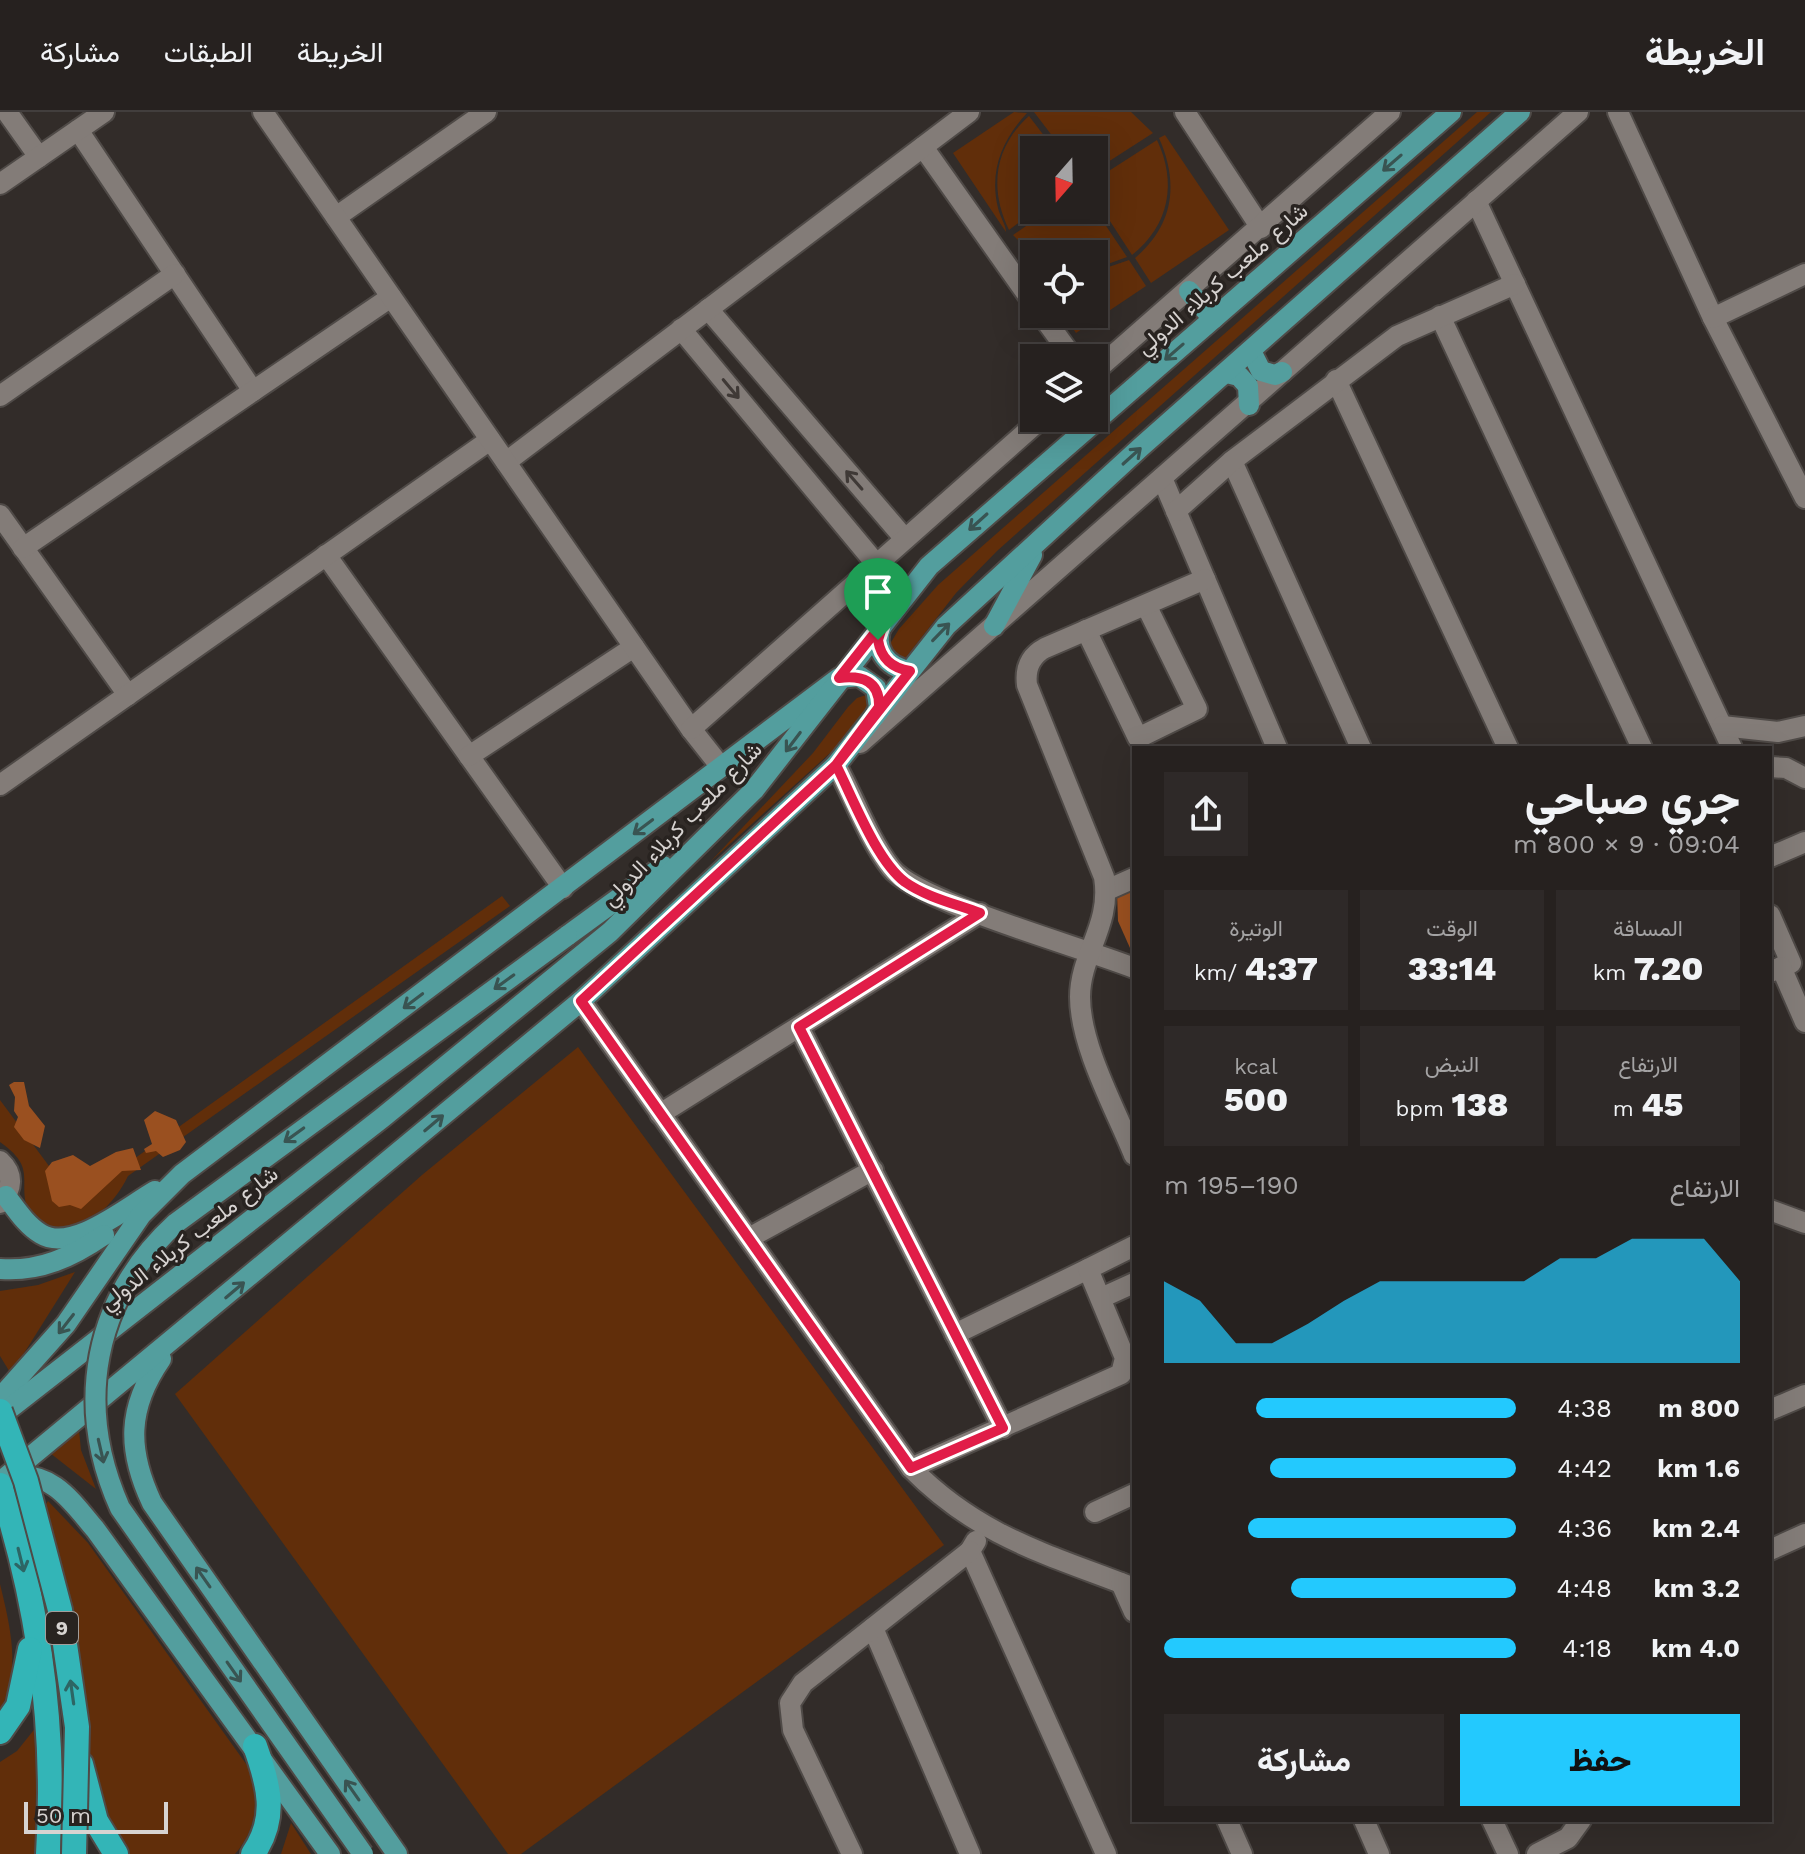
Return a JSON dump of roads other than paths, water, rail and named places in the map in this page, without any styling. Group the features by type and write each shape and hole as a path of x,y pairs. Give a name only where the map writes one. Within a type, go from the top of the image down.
{"highway":[{"name":"9","path":"0,1413 26,1481 60,1610 78,1751 74,1854"},
{"name":"9","path":"1,1482 31,1606 49,1723 48,1854"},
{"path":"0,1732 14,1713 25,1687 31,1606"},
{"path":"253,1854 265,1832 270,1809 269,1787 255,1746"},
{"path":"78,1751 91,1809 116,1854"}],"main road":[{"name":"شارع ملعب كربلاء الدولي","path":"0,1413 527,1002 642,903 738,807 785,752 884,621 947,550 1451,112"},
{"path":"1,1482 581,1001 836,765 946,626 1520,112"},
{"path":"1189,291 1213,319"},
{"path":"1251,351 1255,366 1261,371 1275,375 1282,372"},
{"path":"1227,373 1239,376 1248,386 1249,405"},
{"path":"994,626 1040,540"},
{"path":"884,621 878,640 880,649 891,665 910,671"},
{"path":"3,1200 42,1235 65,1240 81,1235 182,1174 839,678 859,676 876,688 879,707 875,717"},
{"path":"363,1854 120,1508 105,1469 96,1426 95,1395 101,1347 126,1280 150,1248 176,1223 738,807"},
{"path":"0,1398 66,1324 120,1242 154,1201 182,1174"},
{"path":"0,1269 43,1267 64,1259 154,1201"},
{"path":"175,1340 144,1387 134,1425 133,1444 142,1482 179,1543 397,1854"},
{"path":"1,1482 38,1477 60,1488 126,1571 330,1854"},
{"path":"126,1571 129,1555 140,1542 155,1537 179,1543"}],"street":[{"path":"7,112 39,157"},
{"path":"0,184 104,112"},
{"path":"263,112 691,729 721,767"},
{"path":"506,462 969,112"},
{"path":"1185,112 1261,228"},
{"path":"1108,360 1390,112"},
{"path":"1129,962 980,913 906,882 892,869 836,765 1249,405 1282,372 1578,112"},
{"path":"1618,112 1713,318 1805,498"},
{"path":"336,217 476,115"},
{"path":"78,130 253,391"},
{"path":"923,147 1020,284"},
{"path":"1476,201 1731,746"},
{"path":"0,396 175,274"},
{"path":"1713,318 1805,274"},
{"path":"1176,511 1232,461 1397,336 1515,284"},
{"path":"23,548 391,297"},
{"path":"708,309 905,539"},
{"path":"1440,316 1641,746"},
{"path":"681,329 877,565"},
{"path":"1336,380 1507,746"},
{"path":"691,729 1026,432"},
{"path":"0,785 490,440"},
{"path":"1232,461 1360,746"},
{"path":"1162,478 1276,746"},
{"path":"0,515 128,695"},
{"path":"326,555 563,888"},
{"path":"1132,1150 1084,1024 1080,995 1104,922 1107,890 1026,678 1029,663 1038,651 1205,579"},
{"path":"1086,630 1138,738 1197,709 1146,605"},
{"path":"469,756 634,647"},
{"path":"1722,726 1778,732 1805,726"},
{"path":"1772,767 1786,768 1805,778"},
{"path":"1772,856 1805,842"},
{"path":"1107,890 1132,879"},
{"path":"660,1114 980,913"},
{"path":"1772,920 1791,963 1776,969 1805,1022"},
{"path":"581,1001 911,1468 937,1494 984,1527 1127,1585"},
{"path":"799,1027 1003,1428"},
{"path":"0,1161 11,1179 3,1200"},
{"path":"749,1238 873,1170"},
{"path":"1772,1211 1805,1223"},
{"path":"955,1334 1132,1247"},
{"path":"911,1468 1116,1377 1124,1370 1123,1353 1088,1269"},
{"path":"1101,1298 1132,1284"},
{"path":"1772,1409 1805,1395"},
{"path":"1095,1512 1132,1495"},
{"path":"852,1854 793,1730 788,1711 793,1694 970,1551 984,1527"},
{"path":"1772,1549 1805,1534"},
{"path":"970,1551 1106,1854"},
{"path":"873,1628 970,1854"},
{"path":"1228,1822 1242,1854"},
{"path":"1365,1822 1379,1854"},
{"path":"1493,1822 1508,1854"},
{"path":"1537,1854 1568,1838 1580,1822"}]}
